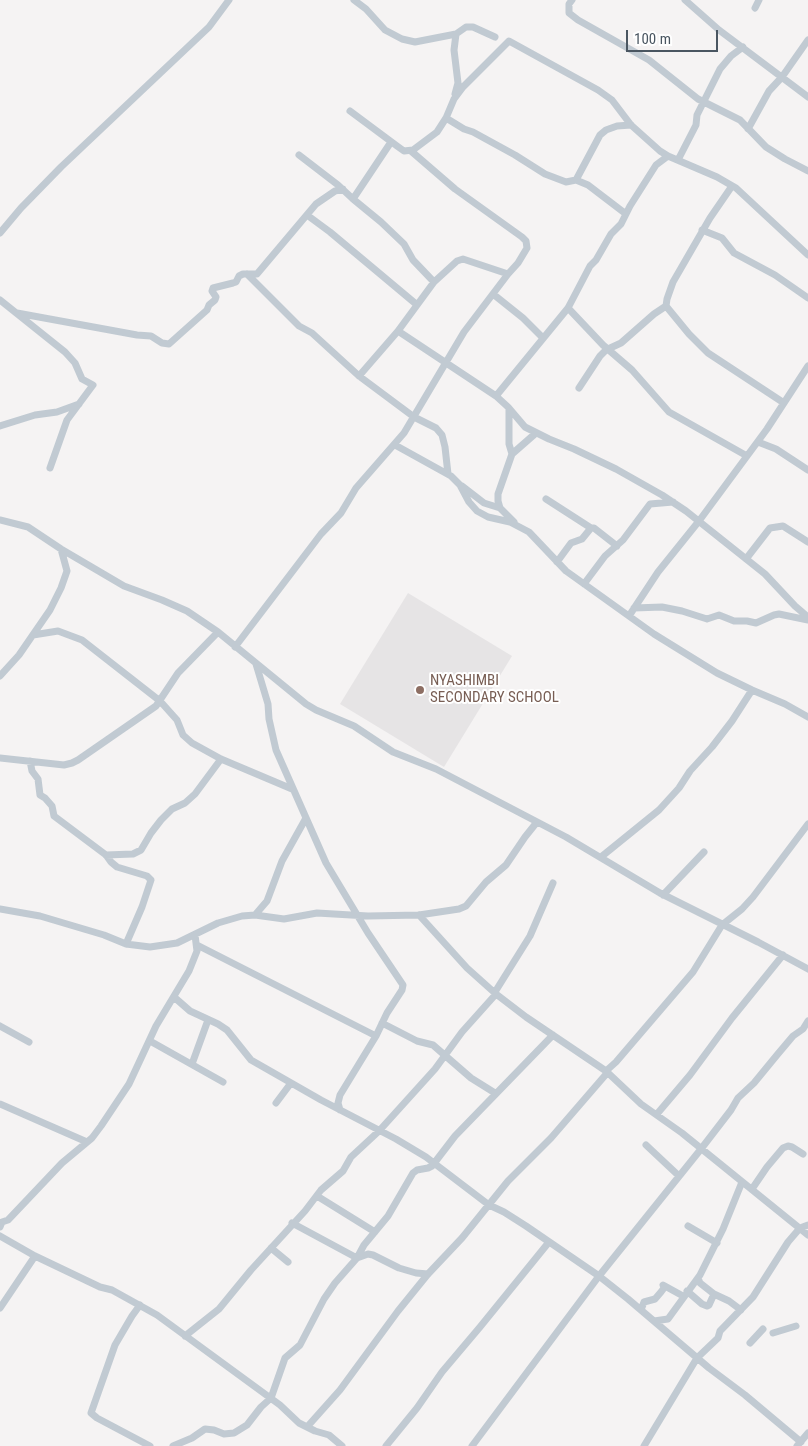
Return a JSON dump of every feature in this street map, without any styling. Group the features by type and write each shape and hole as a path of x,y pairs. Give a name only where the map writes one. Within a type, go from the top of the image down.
{"street":[{"path":"0,233 21,208 61,167 209,27 229,0"},
{"path":"354,0 366,8 385,30 402,39 416,42 456,34 466,28 473,27 495,37"},
{"path":"572,0 569,4 569,13 648,60 704,102 740,120 766,147 808,171"},
{"path":"685,0 719,30 808,97"},
{"path":"755,8 760,0"},
{"path":"350,111 404,151 411,151 417,148 437,132 446,118 454,99 458,83 454,50 456,34"},
{"path":"748,129 764,99 808,40"},
{"path":"454,99 475,74 509,41 598,90 612,100 631,125 668,156 717,177 732,186 808,255"},
{"path":"678,160 696,125 698,115 720,69 731,56 743,47"},
{"path":"446,118 556,179 566,182 576,180 588,185 626,214"},
{"path":"576,180 600,135 611,127 631,125"},
{"path":"353,199 391,142"},
{"path":"235,647 321,534 341,514 356,488 395,444 414,417 464,332 518,263 527,248 526,241 502,221 455,189 411,151"},
{"path":"298,155 343,189 381,222 404,244 414,260 434,282"},
{"path":"496,396 568,308 590,266 596,260 611,234 621,224 656,164 668,156"},
{"path":"732,186 702,230 673,282 666,299 666,306 708,354 784,403"},
{"path":"17,313 129,334 152,336 162,343 169,344 207,310 209,305 215,300 213,288 233,284 239,276 259,273 319,201 335,191 343,189"},
{"path":"306,215 330,232 416,304"},
{"path":"702,230 722,238 734,253 775,275 808,298"},
{"path":"359,376 407,320 416,304 434,282 457,261 463,259 508,274"},
{"path":"247,274 299,326 312,333 359,376 414,417 436,428 442,435 448,474"},
{"path":"493,294 523,318 543,338"},
{"path":"0,300 65,352 75,363 82,379 93,385 65,425 50,468"},
{"path":"579,388 600,356 608,349 621,343 666,306"},
{"path":"568,308 583,325 632,370 669,412 747,456"},
{"path":"398,331 496,396 525,427 616,468 673,502 765,574 808,619"},
{"path":"629,616 658,572 758,442 808,366"},
{"path":"0,426 35,415 57,412 79,404"},
{"path":"509,410 509,444 512,454"},
{"path":"500,508 498,494 512,454 536,433"},
{"path":"758,442 776,450 808,470"},
{"path":"395,444 448,474 484,503 500,508 518,526 534,536 557,562 584,584 654,634 717,673 785,704 808,717"},
{"path":"460,485 469,502 477,511 488,517 518,526"},
{"path":"546,499 598,531 617,546"},
{"path":"584,584 605,556 617,546 650,504 673,502"},
{"path":"0,521 28,527 124,586 181,608 218,632 306,704 316,710 354,726 393,752 436,769 537,822 601,857 663,895 808,969"},
{"path":"746,559 770,528 784,526 808,542"},
{"path":"557,562 571,543 582,539 591,528"},
{"path":"1,675 19,655 50,610 65,580 67,571 62,549"},
{"path":"634,608 662,607 706,619 719,615 734,621 756,623 780,614 808,619"},
{"path":"32,635 58,631 82,640 160,701 177,720 185,737 192,743 221,759 292,789"},
{"path":"0,758 64,765 72,763 148,712 160,701 178,673 202,651 218,632"},
{"path":"256,663 268,704 272,736 292,789 326,863 357,915 403,985 376,1036 340,1095 338,1103 340,1110"},
{"path":"601,857 659,810 673,796 690,771 732,721 752,690"},
{"path":"106,854 134,854 141,850 150,833 161,820 172,809 196,794 221,759"},
{"path":"30,761 32,771 38,779 40,795 52,806 54,816 106,854 117,867 147,876 151,880 126,944"},
{"path":"255,915 267,901 282,861 306,818"},
{"path":"0,909 22,912 58,921 126,944 150,947 177,943 218,923 242,916 255,915 284,919 318,912 357,915 419,915 459,909 466,906 486,882 506,866 537,822"},
{"path":"307,1427 340,1390 398,1311 428,1274 462,1238 508,1181 551,1138 693,972 722,925 742,909 753,897 808,824"},
{"path":"663,895 704,852"},
{"path":"186,1336 219,1309 292,1224 306,1211 321,1190 343,1171 351,1157 379,1131 446,1055 462,1032 496,993 530,936 553,882"},
{"path":"419,915 467,968 496,993 526,1017 607,1072 641,1104 657,1114 808,1235"},
{"path":"0,1227 2,1222 8,1220 62,1163 92,1138 101,1126 129,1084 156,1026 193,961 197,945 196,935"},
{"path":"197,945 376,1036"},
{"path":"657,1114 690,1075 732,1018 783,955"},
{"path":"174,997 190,1011 226,1030 251,1060 404,1144 434,1163 489,1205 504,1212 599,1276 799,1444 808,1432"},
{"path":"192,1064 208,1020"},
{"path":"472,1446 599,1276 701,1149 738,1098 754,1083 781,1049 793,1036 803,1029 808,1021"},
{"path":"382,1023 417,1041 432,1045 471,1078 495,1093"},
{"path":"0,1026 30,1042"},
{"path":"173,1446 192,1438 205,1429 224,1434 234,1433 247,1425 260,1407 271,1398 285,1358 300,1345 324,1299 395,1206 413,1173 417,1170 428,1168 434,1163 455,1136 553,1035"},
{"path":"150,1041 224,1082"},
{"path":"276,1103 291,1083"},
{"path":"0,1104 87,1142"},
{"path":"646,1145 679,1176"},
{"path":"752,1189 783,1148 792,1147 803,1154"},
{"path":"654,1321 668,1319 698,1278 717,1243 742,1182"},
{"path":"317,1196 375,1232"},
{"path":"292,1224 357,1258 368,1254 373,1255 399,1268 428,1274"},
{"path":"644,1446 697,1358 718,1338 720,1332 753,1297 788,1242 800,1228 808,1225"},
{"path":"688,1226 717,1243"},
{"path":"0,1236 35,1256 100,1287 112,1290 157,1314 287,1410 299,1423 329,1436 342,1446"},
{"path":"386,1446 417,1408 442,1372 549,1242"},
{"path":"271,1248 288,1262"},
{"path":"0,1308 35,1256"},
{"path":"698,1278 700,1283 714,1294 729,1301 741,1310"},
{"path":"641,1310 644,1302 655,1299 661,1292 664,1288 663,1284 707,1306 714,1294"},
{"path":"140,1305 115,1345 91,1412 97,1418 150,1446"},
{"path":"773,1333 796,1326"},
{"path":"750,1343 764,1329"}],"shaded area":[{"name":"NYASHIMBI SECONDARY SCHOOL","path":"408,593 512,656 444,767 340,704"}],"place":[{"name":"NYASHIMBI SECONDARY SCHOOL","path":"420,690"}]}
